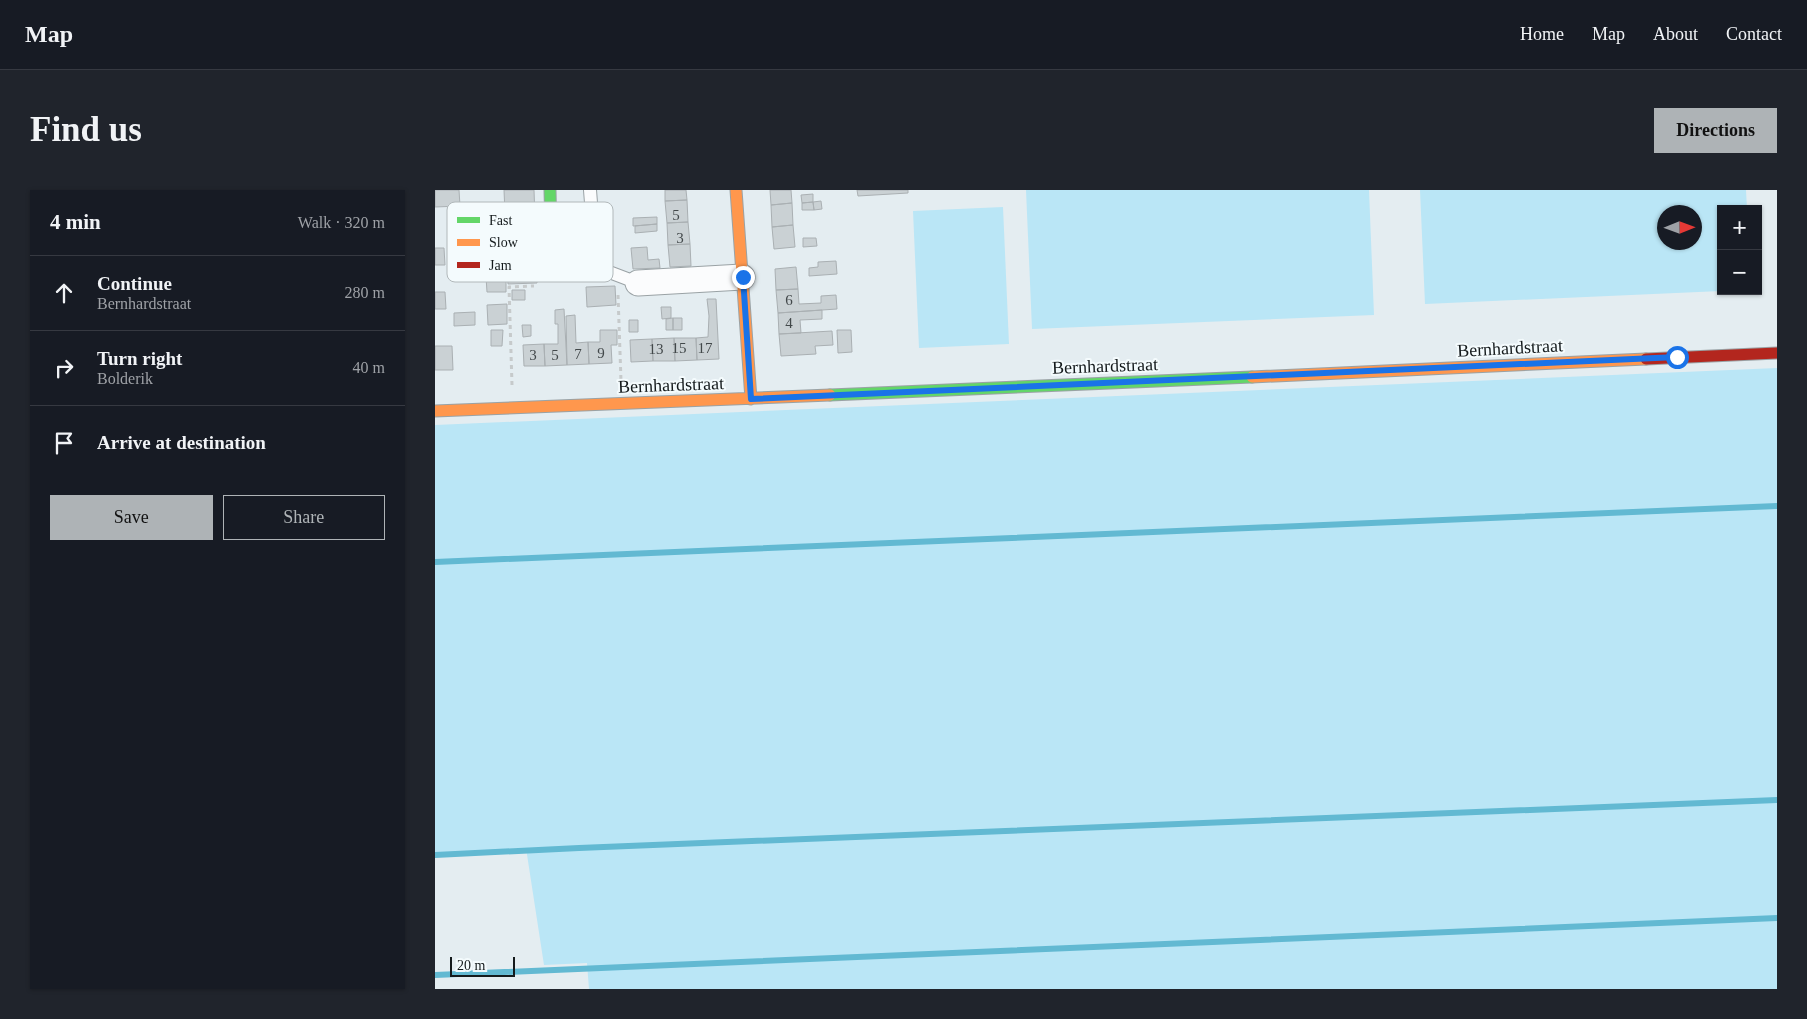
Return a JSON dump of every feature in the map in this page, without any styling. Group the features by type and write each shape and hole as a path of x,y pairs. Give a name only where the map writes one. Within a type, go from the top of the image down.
{"street":[{"path":"737,190 751,399"},
{"path":"628,279 743,277"},
{"name":"Bernhardstraat","path":"435,411 751,399 1777,353"}],"lane":[{"path":"613,273 628,279"}],"path":[{"path":"622,404 628,279"},
{"path":"512,408 509,287 536,286"}],"shaded area":[{"path":"1026,190 1369,190 1374,315 1032,329"},
{"path":"1420,190 1746,190 1747,205 1717,205 1717,291 1425,304"},
{"path":"1003,207 1009,344 919,348 913,211"},
{"path":"1777,368 1777,989 589,989 587,963 544,965 526,848 435,853 435,425"}],"building":[{"path":"435,190 459,190 460,202 447,202 447,207 435,207"},
{"path":"504,190 534,190 534,202 505,202"},
{"path":"665,190 686,190 687,200 665,201"},
{"path":"770,190 791,190 792,203 771,205"},
{"path":"857,190 908,190 908,193 858,196"},
{"path":"813,194 813,202 802,203 801,195"},
{"path":"687,200 688,222 667,223 665,201"},
{"path":"821,201 822,209 814,210 813,202"},
{"path":"813,202 814,210 802,210 802,203"},
{"path":"792,203 793,225 772,227 771,205"},
{"path":"657,217 657,224 633,226 633,218"},
{"path":"688,222 690,244 668,245 667,223"},
{"path":"657,224 657,231 635,233 635,226"},
{"path":"793,225 795,247 774,249 772,227"},
{"path":"803,238 816,238 817,246 803,247"},
{"path":"690,244 691,266 670,267 668,245"},
{"path":"647,247 648,260 659,259 660,268 633,269 631,248"},
{"path":"435,248 444,248 445,265 435,265"},
{"path":"836,261 837,274 809,276 809,268 818,267 818,262"},
{"path":"796,267 798,289 776,290 775,269"},
{"path":"486,282 506,282 506,292 487,292"},
{"path":"508,282 537,282 537,283 508,284"},
{"path":"615,286 616,305 587,307 586,287"},
{"path":"798,289 799,304 821,303 821,296 836,295 837,309 778,313 776,290"},
{"path":"512,290 525,290 525,300 512,300"},
{"path":"435,292 445,292 446,309 435,309"},
{"path":"707,299 716,299 719,359 697,360 696,338 708,337 709,316"},
{"path":"507,304 507,324 488,325 487,305"},
{"path":"661,307 671,307 671,318 662,319"},
{"path":"564,309 567,365 545,366 544,344 558,344 558,324 555,324 555,310"},
{"path":"822,310 822,319 800,320 801,333 779,334 778,313"},
{"path":"475,312 475,325 454,326 454,313"},
{"path":"575,315 576,343 588,342 589,364 567,365 566,316"},
{"path":"673,318 673,330 666,330 666,319"},
{"path":"673,318 682,318 682,330 673,330"},
{"path":"629,320 638,320 638,332 629,332"},
{"path":"522,325 531,325 531,336 523,337"},
{"path":"491,330 503,330 502,346 491,346"},
{"path":"600,330 617,330 617,345 611,345 612,363 589,364 588,342 600,342"},
{"path":"837,330 851,330 852,352 838,353"},
{"path":"832,331 833,345 815,346 816,354 781,356 779,334"},
{"path":"674,338 696,338 697,360 675,361"},
{"path":"674,338 675,361 653,361 652,339"},
{"path":"652,339 653,361 631,362 630,340"},
{"path":"544,344 545,366 524,366 523,345"},
{"path":"435,346 452,346 453,370 435,370"}],"waterway":[{"path":"435,562 1777,506"},
{"path":"435,855 1777,800"},
{"path":"435,975 1777,918"}],"traffic: fast":[{"path":"550,190 550,202"},
{"path":"830,395 1252,377"}],"traffic: slow":[{"path":"736,190 751,399"},
{"path":"1252,377 1646,359"},
{"path":"435,411 830,395"}],"traffic: jam":[{"path":"1646,359 1777,353"}],"route":[{"path":"743,277 751,399 1677,357"}]}
